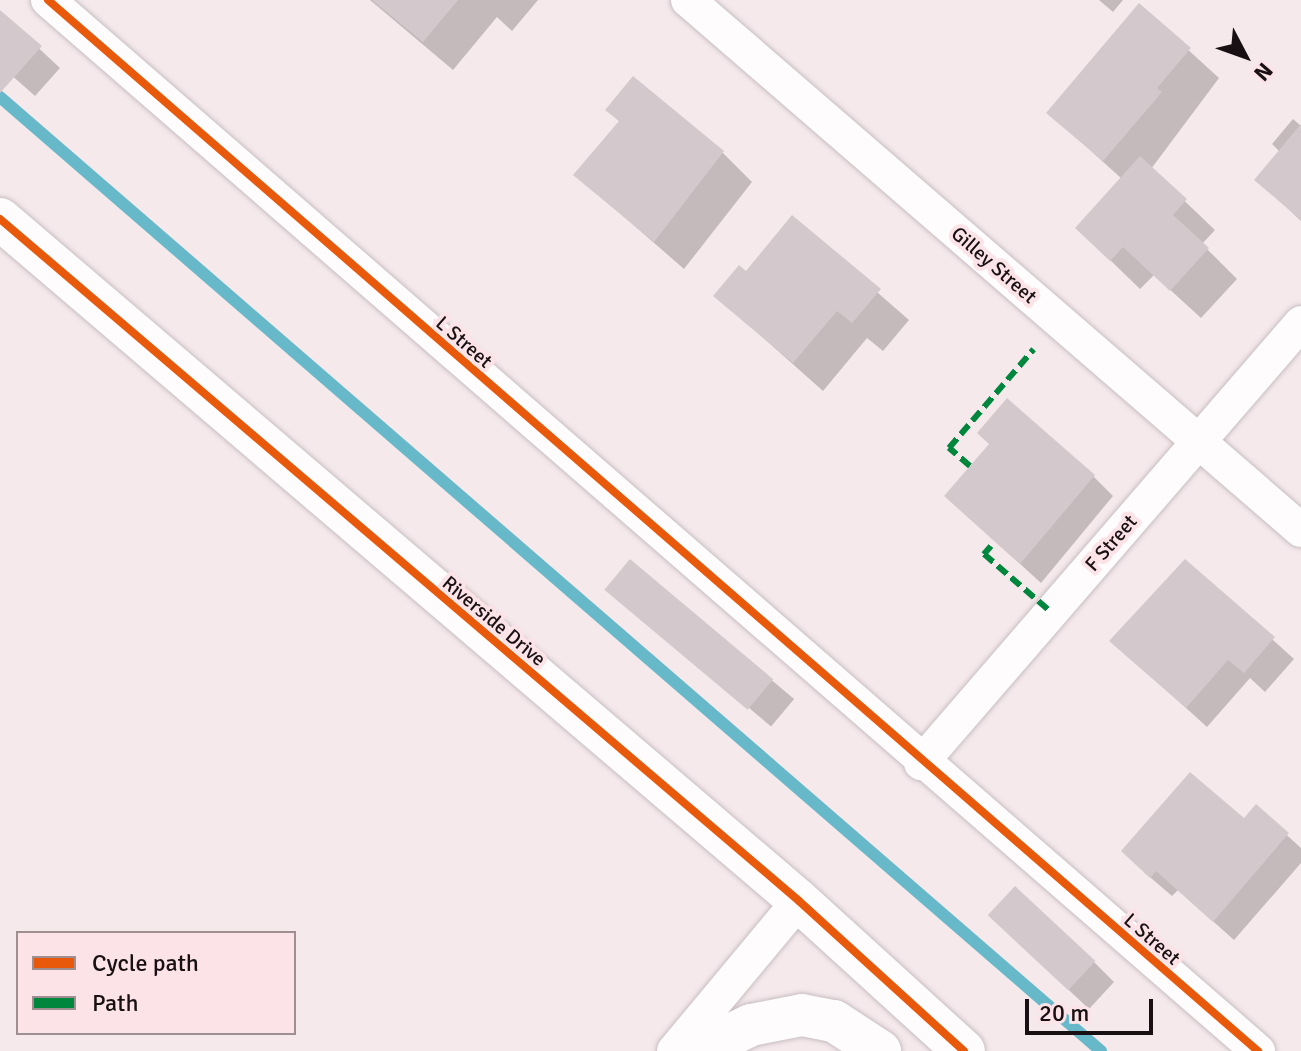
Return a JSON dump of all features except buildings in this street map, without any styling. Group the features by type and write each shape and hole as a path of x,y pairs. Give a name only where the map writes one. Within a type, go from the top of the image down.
{"street":[{"name":"L Street","path":"48,0 921,763 1258,1051"},
{"name":"Gilley Street","path":"688,0 1301,530"},
{"name":"Riverside Drive","path":"0,219 799,901 964,1051"},
{"name":"F Street","path":"921,763 1301,323"},
{"path":"674,1051 799,901"},
{"path":"697,1051 751,1025 802,1015 834,1021 880,1051"}],"waterway":[{"path":"0,97 1101,1051"}],"marked path":[{"path":"970,466 949,448 1034,349"},
{"path":"991,546 984,554 1051,612"}],"cycle path":[{"path":"48,0 1258,1051"},
{"path":"0,219 799,901 964,1051"}]}
